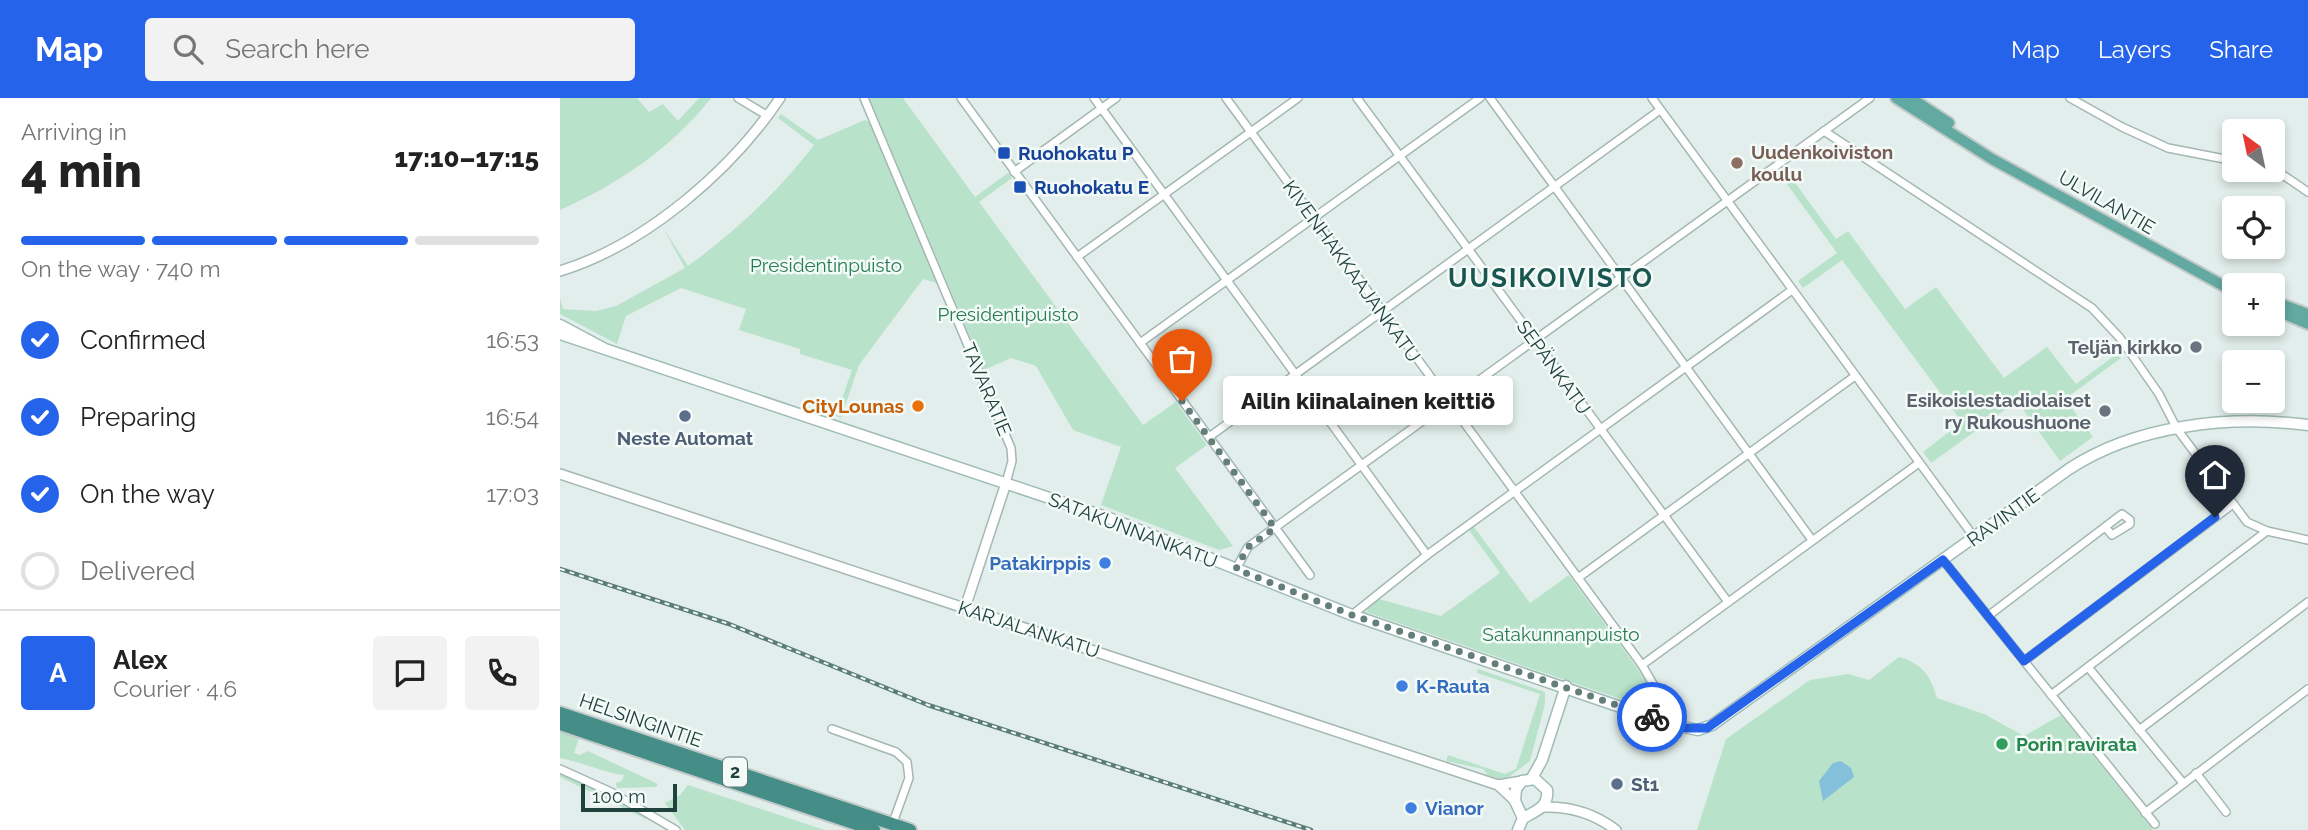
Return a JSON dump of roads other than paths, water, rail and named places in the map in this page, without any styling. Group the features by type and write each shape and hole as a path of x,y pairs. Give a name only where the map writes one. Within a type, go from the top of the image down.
{"highway":[{"name":"HELSINGINTIE","path":"560,713 910,830"},
{"name":"HELSINGINTIE","path":"560,724 874,830"}],"main road":[{"name":"ULVILANTIE","path":"1896,98 1992,159 2021,172"},
{"name":"ULVILANTIE","path":"1911,98 2021,172 2222,285"},
{"name":"ULVILANTIE","path":"2178,261 2222,279"},
{"path":"2285,305 2308,314"},
{"path":"2285,314 2308,324"},
{"name":"SATAKUNNANKATU","path":"560,325 604,349"},
{"name":"SATAKUNNANKATU","path":"563,337 1109,517 1352,615 1659,719"},
{"name":"RAVINTIE","path":"1659,719 1693,729 1712,725 2088,457 2138,437 2178,429 2250,422 2308,425"},
{"path":"1539,809 1535,783 1566,686"},
{"path":"1523,818 1517,803 1516,789 1535,783"},
{"path":"1517,803 1539,809"},
{"path":"1518,830 1523,818 1539,809"}],"street":[{"path":"738,98 768,116"},
{"path":"562,271 638,233 675,208 730,161 780,98"},
{"name":"TAVARATIE","path":"864,98 1011,448 1013,461 965,608"},
{"path":"961,98 1310,575"},
{"path":"1094,98 1427,555"},
{"path":"1014,172 1116,98"},
{"name":"KIVENHAKKAAJANKATU","path":"1226,98 1642,665 1663,702 1659,719"},
{"path":"1077,257 1298,98"},
{"name":"SEPÄNKATU","path":"1357,98 1728,602"},
{"path":"1140,343 1480,98"},
{"path":"1490,98 1812,540"},
{"path":"1652,98 1974,537"},
{"path":"1849,111 1856,98"},
{"path":"1236,569 1248,547 1870,98"},
{"path":"2070,98 2122,127 2168,148 2222,159"},
{"path":"1209,437 1660,110"},
{"path":"1824,131 2092,308 2137,362 2178,429 2247,522 2267,531 2308,540"},
{"path":"2286,177 2308,192"},
{"path":"1352,615 1427,555 1792,289"},
{"path":"1578,578 1662,514 1856,376"},
{"path":"1642,665 1919,463"},
{"name":"KARJALANKATU","path":"560,474 1498,785 1535,783"},
{"path":"2024,661 2233,504"},
{"path":"1988,616 2105,527"},
{"path":"2051,695 2267,531"},
{"path":"1943,560 2155,824"},
{"path":"2139,730 2308,602"},
{"path":"2088,667 2183,783"},
{"path":"2145,813 2308,689"},
{"path":"832,729 896,752 907,762 909,778 895,817"},
{"path":"560,769 623,798 676,830"},
{"path":"2196,773 2226,812"},
{"path":"1535,783 1563,806 1599,819 1616,830"},
{"name":"KARJALANKATU","path":"1498,785 1517,803"},
{"path":"1539,809 1563,806"}],"water":[{"path":"1841,761 1851,768 1854,777 1823,801 1819,781 1833,763"}],"railway":[{"path":"560,569 729,624 928,705 1311,830"}],"place":[{"name":"Ruohokatu P","path":"1004,153"},
{"name":"Uudenkoiviston koulu","path":"1737,163"},
{"name":"Ruohokatu E","path":"1020,187"},
{"name":"Teljän kirkko","path":"2196,347"},
{"name":"Ailin kiinalainen keittiö","path":"1182,401"},
{"name":"CityLounas","path":"918,406"},
{"name":"Esikoislestadiolaiset ry Rukoushuone","path":"2105,411"},
{"name":"Neste Automat","path":"685,416"},
{"name":"Patakirppis","path":"1105,563"},
{"name":"K-Rauta","path":"1402,686"},
{"name":"Porin ravirata","path":"2002,744"},
{"name":"St1","path":"1617,784"},
{"name":"Vianor","path":"1411,808"}],"district":[{"name":"UUSIKOIVISTO","path":"1551,278"}],"park label":[{"name":"Presidentinpuisto","path":"826,265"},
{"name":"Presidentipuisto","path":"1008,314"},
{"name":"Satakunnanpuisto","path":"1561,634"}]}
